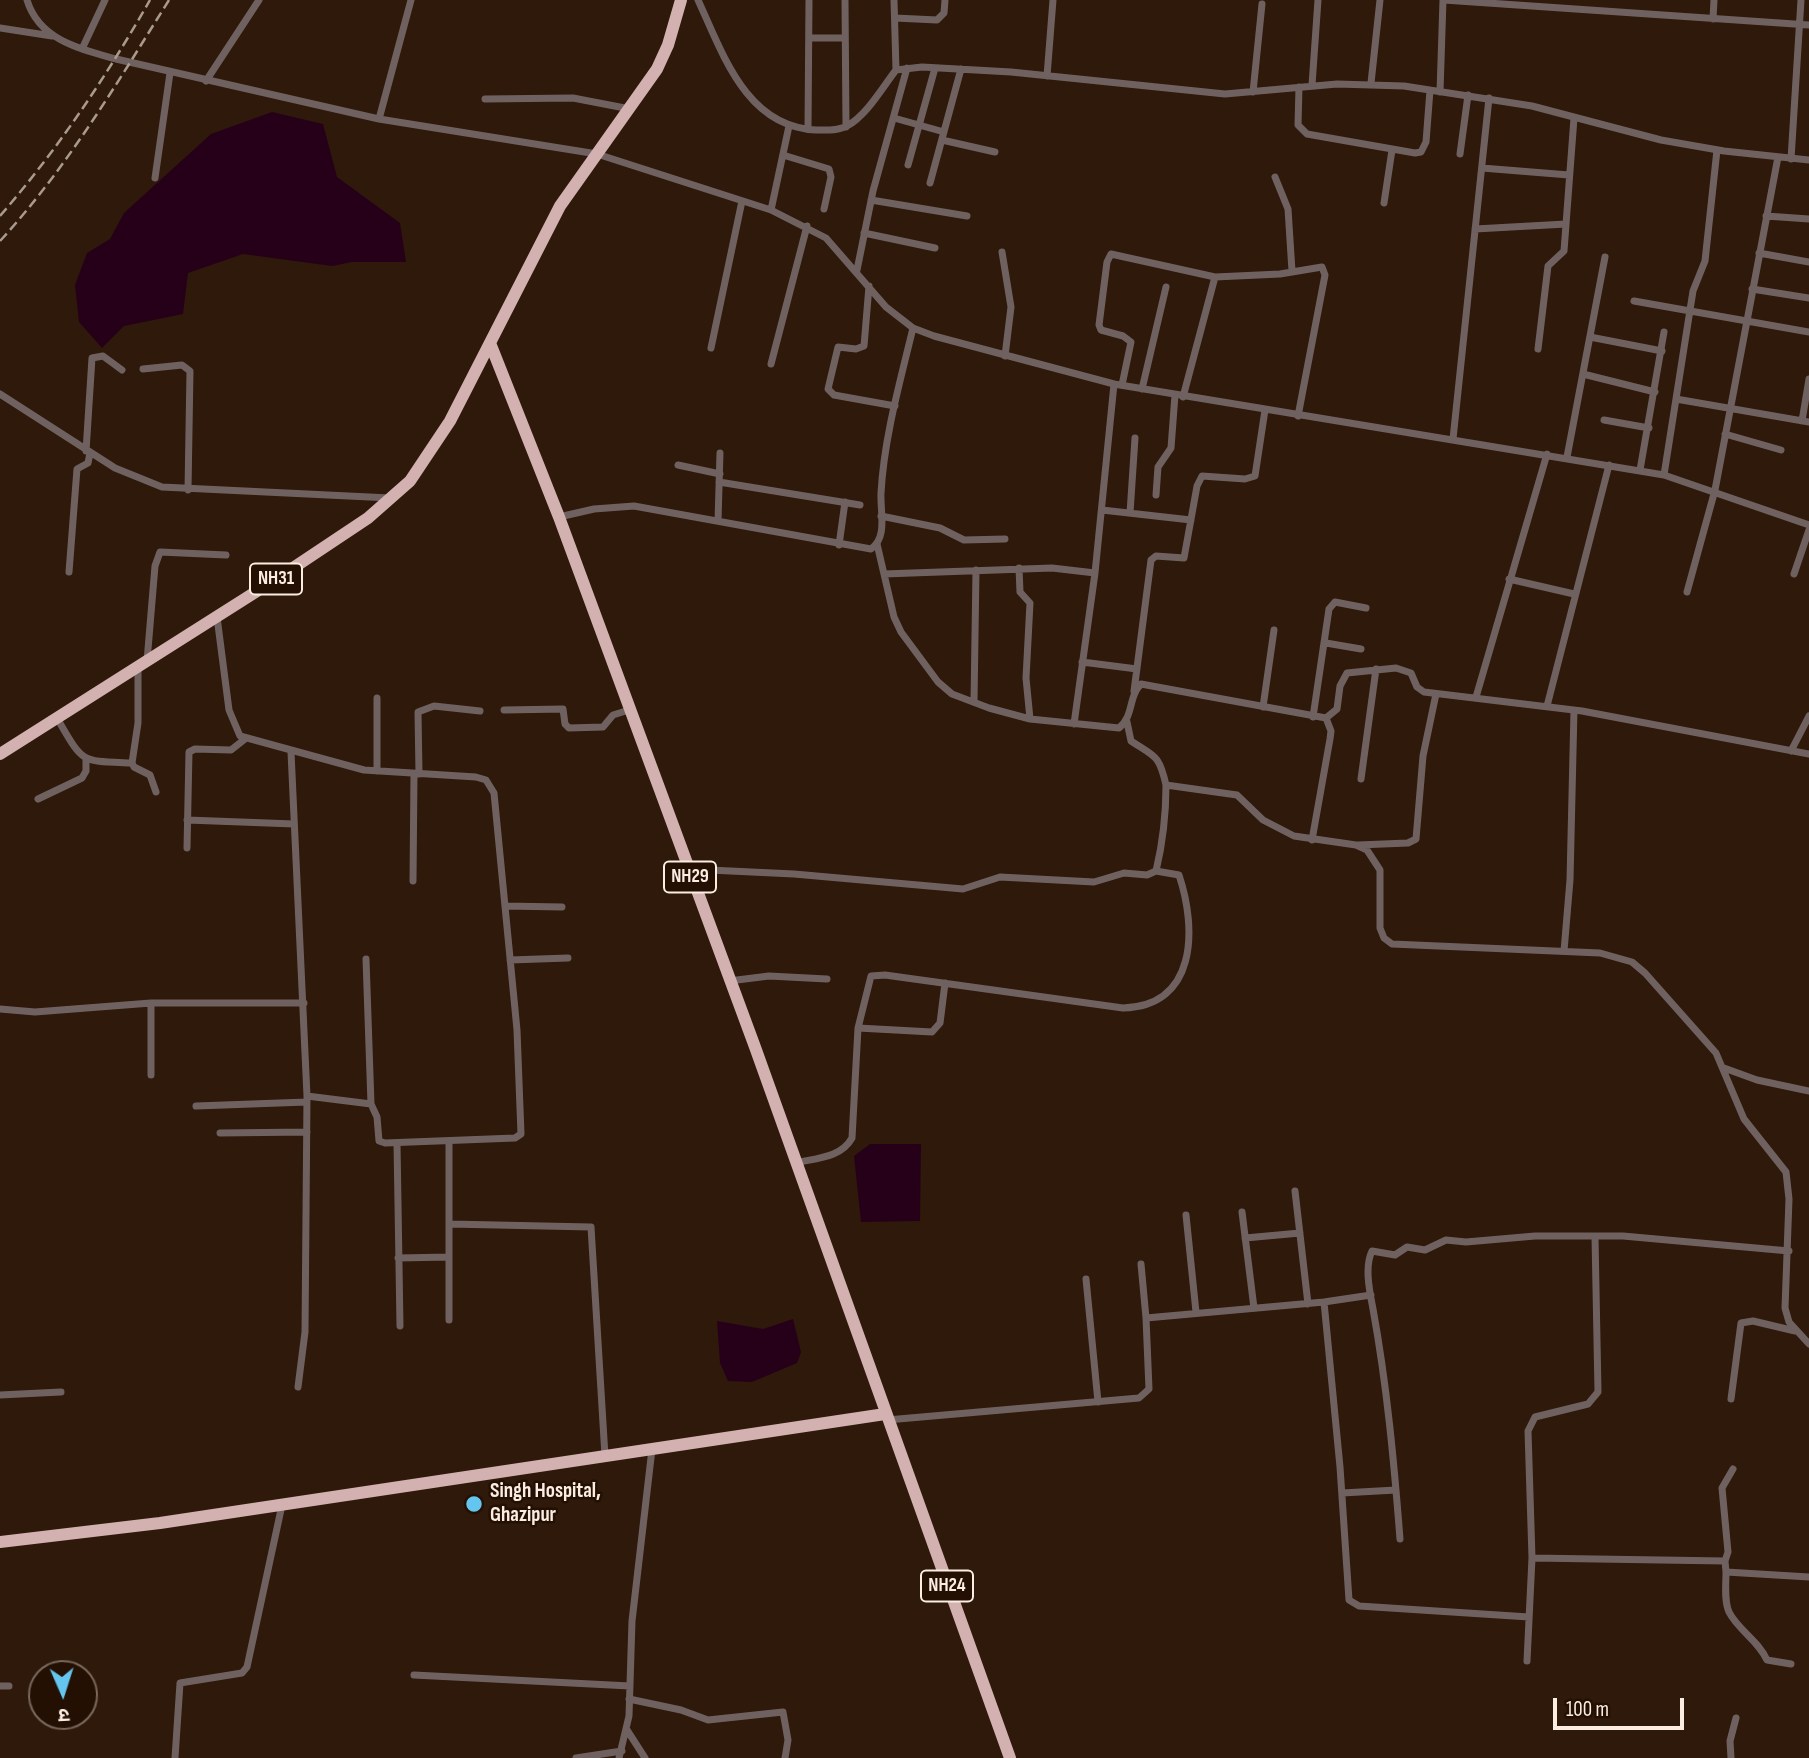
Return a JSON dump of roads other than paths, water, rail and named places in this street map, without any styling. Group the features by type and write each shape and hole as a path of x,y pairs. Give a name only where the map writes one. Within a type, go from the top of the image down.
{"highway":[{"name":"NH31","path":"0,754 217,617 393,498 424,463 546,231 597,153 631,110 668,44 681,0"},
{"name":"NH29","path":"489,343 559,517 886,1417"},
{"path":"0,1542 282,1505 886,1417"},
{"name":"NH24","path":"886,1417 1010,1758"}],"street":[{"path":"27,0 39,26 82,50 170,73 379,119 597,153 771,210 826,237 886,307 913,328 1005,356 1118,385 1664,475 1714,490 1809,525"},
{"path":"82,50 105,0"},
{"path":"206,81 259,0"},
{"path":"379,119 411,0"},
{"path":"698,0 744,90 772,119 808,130 846,127 860,117 895,70 894,0"},
{"path":"808,130 809,0"},
{"path":"845,0 846,127"},
{"path":"895,18 937,20 944,13 944,0"},
{"path":"1047,76 1053,0"},
{"path":"1312,85 1318,0"},
{"path":"1371,83 1380,0"},
{"path":"1440,92 1444,0 1809,25"},
{"path":"1580,0 1580,10"},
{"path":"1713,19 1714,0"},
{"path":"1791,159 1801,0"},
{"path":"1253,92 1262,4"},
{"path":"0,28 53,36"},
{"path":"809,38 845,38"},
{"path":"857,270 871,200 907,68"},
{"path":"908,165 935,68"},
{"path":"895,70 961,69 1201,93 1371,83 1489,98 1628,133 1717,150 1809,160"},
{"path":"930,183 961,69"},
{"path":"155,178 170,73"},
{"path":"1299,87 1298,125 1301,131 1315,137 1415,153 1423,148 1430,90"},
{"path":"1460,154 1468,95"},
{"path":"485,99 573,98 631,110"},
{"path":"1452,439 1489,98"},
{"path":"894,118 995,152"},
{"path":"1538,349 1548,266 1564,251 1574,118"},
{"path":"771,210 789,126"},
{"path":"1384,203 1392,150"},
{"path":"1664,475 1693,291 1705,261 1717,150"},
{"path":"783,155 829,169 831,177 824,209"},
{"path":"1687,593 1714,490 1778,157"},
{"path":"1482,168 1569,175"},
{"path":"1275,177 1288,209 1292,271"},
{"path":"871,200 967,216"},
{"path":"711,348 742,201"},
{"path":"1766,216 1809,219"},
{"path":"1475,229 1566,224"},
{"path":"771,364 807,226"},
{"path":"864,233 935,248"},
{"path":"1002,252 1011,307 1005,356"},
{"path":"1759,253 1809,262"},
{"path":"1074,724 1118,385 1131,342 1123,336 1101,330 1099,325 1107,262 1111,254 1215,277 1317,267 1326,270 1298,416"},
{"path":"1567,457 1605,257"},
{"path":"1156,495 1158,467 1171,448 1179,396 1215,277"},
{"path":"869,286 864,346 856,349 838,346 828,389 834,395 895,406"},
{"path":"1142,389 1166,287"},
{"path":"1752,289 1809,298"},
{"path":"1634,301 1809,332"},
{"path":"559,517 594,509 634,506 862,550 877,544 881,537 882,481 895,406 913,328"},
{"path":"1640,470 1664,332"},
{"path":"1590,337 1662,351"},
{"path":"69,572 77,469 88,463 92,358 103,356 122,370"},
{"path":"143,369 182,365 190,371 188,490"},
{"path":"1583,373 1655,392"},
{"path":"1676,399 1806,422 1809,379"},
{"path":"0,394 88,452 138,480 188,490 393,498"},
{"path":"1156,871 1166,823 1167,785 1161,763 1151,752 1131,740 1127,722 1134,691 1150,560 1156,556 1176,560 1184,558 1198,480 1202,476 1245,479 1255,476 1265,410"},
{"path":"1604,420 1649,428"},
{"path":"1725,434 1781,450"},
{"path":"1130,513 1135,438"},
{"path":"718,521 720,453"},
{"path":"1476,697 1547,454"},
{"path":"1547,706 1609,464"},
{"path":"678,465 719,478 860,505"},
{"path":"839,545 845,502"},
{"path":"1101,509 1191,520"},
{"path":"881,516 940,528 964,540 1005,539"},
{"path":"1794,574 1809,530"},
{"path":"877,544 894,617 901,632 938,682 952,694 1030,719 1108,729 1118,728 1127,722"},
{"path":"156,792 150,775 134,767 132,763 155,566 160,552 226,555"},
{"path":"884,574 1019,568 1052,568 1095,573"},
{"path":"1019,568 1020,592 1030,603 1026,678 1030,719"},
{"path":"974,702 976,570"},
{"path":"1509,579 1574,594"},
{"path":"1313,717 1332,604 1366,608"},
{"path":"217,617 229,710 236,732 245,739 377,771 476,777 491,785 517,1030 521,1134 515,1138 449,1142 379,1142 377,1117 371,1104 366,959"},
{"path":"1263,707 1275,630"},
{"path":"1326,643 1361,649"},
{"path":"1082,662 1136,669"},
{"path":"1361,779 1376,670"},
{"path":"1134,691 1141,684 1150,684 1326,718 1337,709 1340,685 1347,673 1405,670 1411,673 1417,687 1436,694 1574,710 1809,754"},
{"path":"1167,785 1237,795 1263,820 1294,835 1312,840 1356,845 1408,843 1416,839 1423,756 1436,694"},
{"path":"377,698 377,771"},
{"path":"413,881 418,712 434,706 480,711"},
{"path":"504,710 563,709 565,724 569,728 603,727 613,715 629,710"},
{"path":"1564,951 1570,880 1574,710"},
{"path":"1791,751 1809,716"},
{"path":"57,718 79,754 86,760 132,763"},
{"path":"1312,840 1331,740 1326,718"},
{"path":"187,848 189,752 230,751 245,739"},
{"path":"291,752 307,1099 305,1332 298,1387"},
{"path":"38,799 82,778 86,771 86,760"},
{"path":"187,820 294,824"},
{"path":"1356,845 1367,850 1380,870 1380,928 1384,938 1392,944 1600,953 1632,962 1711,1046 1724,1068 1744,1119 1786,1172 1789,1251 1785,1308 1796,1332 1809,1344"},
{"path":"687,869 794,874 963,890 1000,877 1094,882 1124,873 1147,876 1156,871 1179,875 1190,929 1187,957 1179,979 1162,997 1139,1008 1103,1006 885,975 871,976 858,1028 852,1138 847,1147 836,1154 795,1163"},
{"path":"505,906 562,907"},
{"path":"510,960 568,958"},
{"path":"729,981 769,976 827,979"},
{"path":"858,1028 932,1032 940,1023 945,983"},
{"path":"0,1009 35,1012 150,1003 304,1003"},
{"path":"150,1003 150,1075"},
{"path":"1724,1068 1757,1080 1809,1091"},
{"path":"196,1106 307,1099 371,1104"},
{"path":"220,1133 307,1132"},
{"path":"449,1142 449,1320"},
{"path":"397,1143 400,1326"},
{"path":"1295,1191 1308,1304"},
{"path":"1242,1212 1254,1308"},
{"path":"1186,1215 1196,1312"},
{"path":"449,1224 591,1227 605,1456"},
{"path":"1245,1238 1300,1233"},
{"path":"1400,1539 1388,1394 1371,1295 1368,1261 1372,1251 1391,1255 1408,1247 1429,1250 1446,1240 1595,1237 1687,1240 1789,1251"},
{"path":"1527,1661 1532,1558 1530,1423 1542,1413 1588,1404 1598,1392 1595,1237"},
{"path":"398,1258 449,1257"},
{"path":"886,1417 1098,1402 1139,1398 1148,1393 1141,1264"},
{"path":"1086,1279 1098,1402"},
{"path":"1146,1318 1308,1304 1371,1295"},
{"path":"1324,1302 1342,1493 1345,1588 1353,1604 1530,1617"},
{"path":"1731,1399 1741,1323 1753,1321 1796,1332"},
{"path":"0,1395 61,1392"},
{"path":"576,1758 620,1755 626,1730 632,1621 652,1449"},
{"path":"1732,1469 1722,1488 1728,1552 1725,1561 1727,1609 1761,1645 1767,1660 1791,1664"},
{"path":"1342,1493 1396,1490"},
{"path":"176,1758 180,1683 242,1673 247,1667 282,1505"},
{"path":"1532,1558 1725,1561"},
{"path":"1726,1572 1809,1577"},
{"path":"414,1675 630,1686"},
{"path":"629,1699 681,1710 708,1720 783,1712 788,1740 785,1758"},
{"path":"1731,1758 1735,1718"},
{"path":"626,1730 645,1758"}],"railway":[{"path":"0,216 42,165 80,112 150,0"},
{"path":"0,241 69,155 169,0"}],"place":[{"name":"Singh Hospital, Ghazipur","path":"474,1504"}]}
